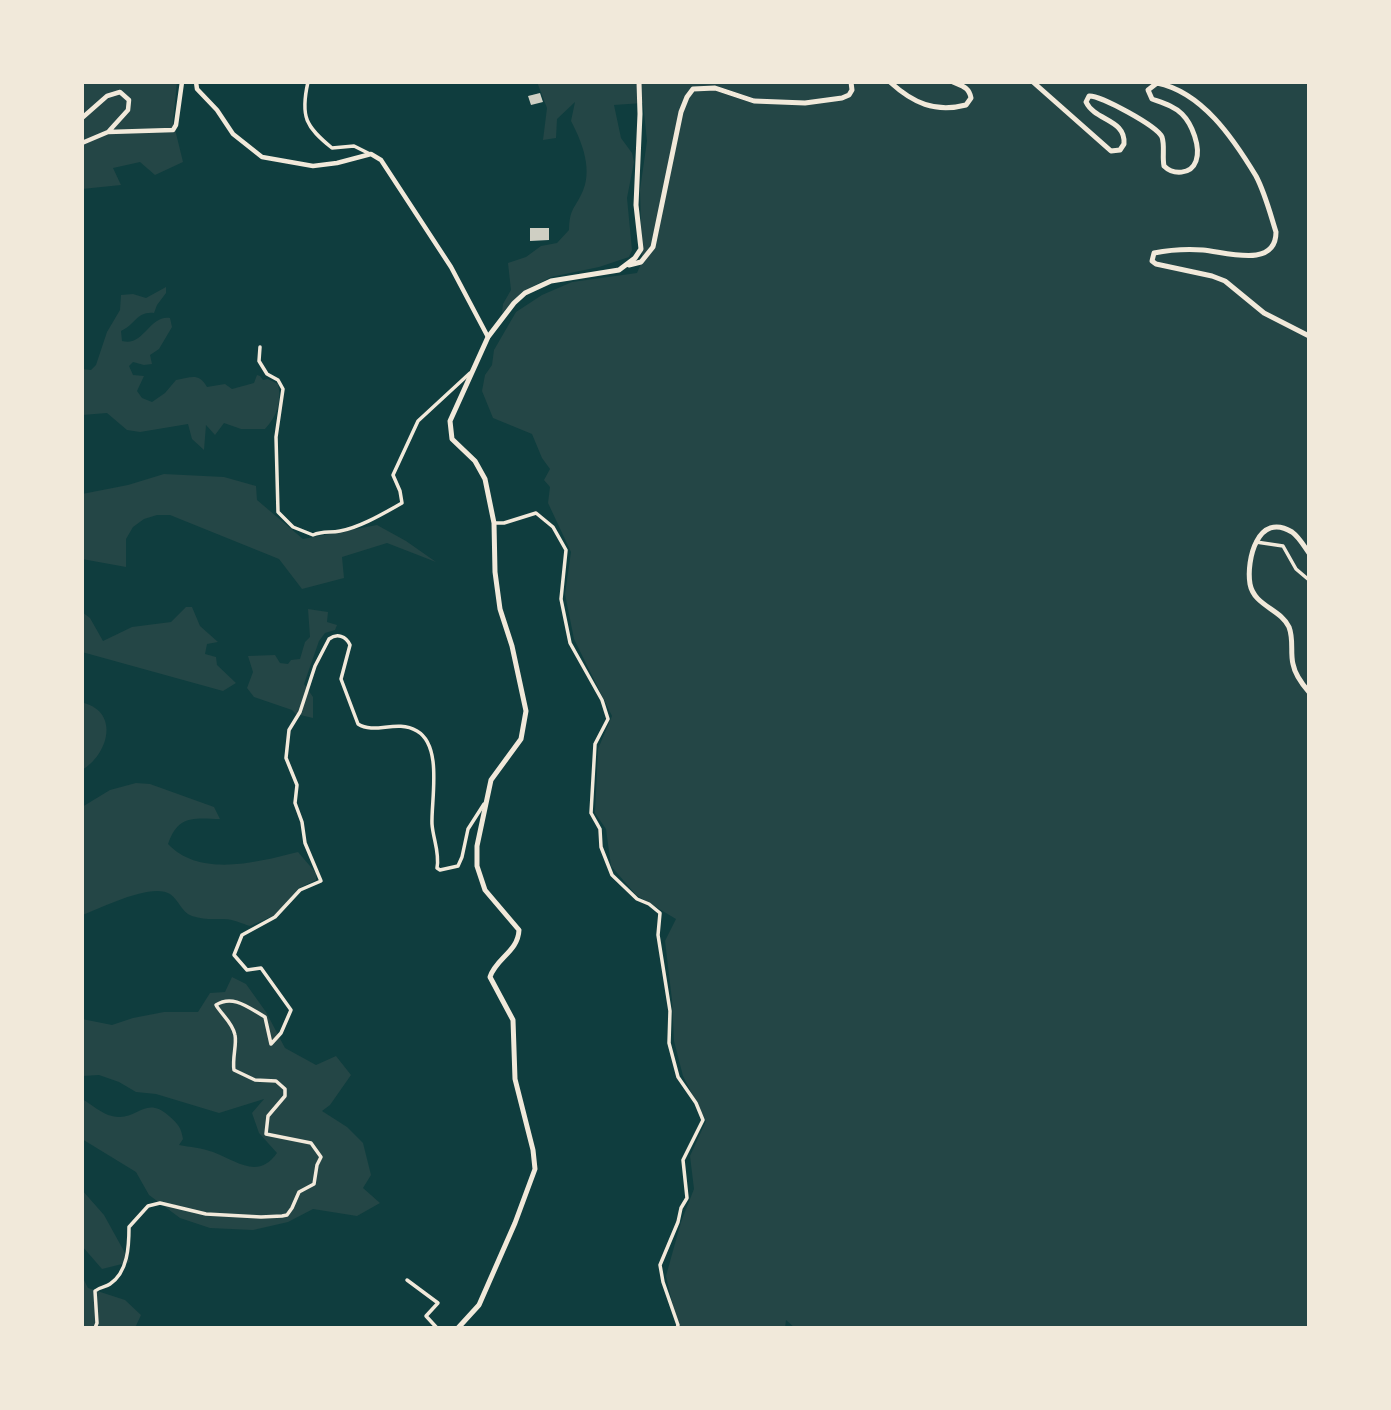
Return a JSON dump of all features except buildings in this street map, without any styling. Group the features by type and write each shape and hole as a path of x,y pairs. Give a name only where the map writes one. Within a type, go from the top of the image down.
{"main road":[{"path":"628,265 640,249 636,205 639,82"},
{"path":"458,1328 479,1305 535,1169 533,1150 515,1079 513,1020 490,977 492,971 515,946 519,930 492,900 480,877 477,846 491,780 521,739 526,710 512,646 500,609 495,572 494,523 481,471 475,461 456,443 450,431 450,421 488,337 514,303 551,281 619,270 641,262 653,247 681,113 693,89 715,88 754,100 805,103 849,95 852,90 851,82"},
{"path":"890,82 904,95 929,107 966,105 971,98 970,92 964,86 953,82"},
{"path":"1033,82 1111,151 1120,150 1124,144 1123,132 1091,110 1086,102 1088,96 1101,98 1154,128 1163,140 1164,166 1169,171 1178,173 1192,167 1196,160 1196,144 1192,130 1184,115 1168,104 1152,99 1148,90 1157,83 1181,89 1192,97 1228,136 1256,176 1274,224 1276,242 1269,251 1252,255 1202,250 1165,251 1154,253 1152,261 1225,281 1264,313 1309,336"},
{"path":"1309,553 1296,534 1275,528 1263,533 1256,542 1249,565 1250,586 1255,597 1289,626 1293,664 1300,681 1309,692"}],"street":[{"path":"82,143 108,132 173,130 176,125 181,82"},
{"path":"196,82 197,89 217,110 233,134 262,157 313,166 370,154"},
{"path":"308,82 304,102 308,125 332,148 354,146 382,160 440,250 488,337"},
{"path":"82,118 107,96 120,92 129,100 128,110 108,132"},
{"path":"260,348 259,361 267,374 278,380 283,389 276,437 278,512 293,527 313,535 367,523 380,513 402,503 393,475 418,421 476,367"},
{"path":"494,523 504,523 536,513 553,527 566,550 561,599 570,643 602,700 608,719 595,744 591,813 600,829 601,846 612,875 636,899 649,904 660,913 658,935 670,1011 668,1042 678,1077 696,1103 703,1120 683,1160 687,1198 660,1265 677,1328"},
{"path":"1256,542 1283,546 1296,569 1309,580"},
{"path":"95,1328 95,1291 109,1285 119,1275 129,1251 129,1227 148,1206 160,1203 206,1214 271,1218 287,1215 299,1192 314,1184 321,1157 311,1143 266,1134 268,1116 285,1096 285,1089 275,1082 254,1080 234,1070 232,1058 235,1031 216,1004 224,1000 235,1001 263,1016 271,1044 281,1033 291,1010 261,968 247,970 234,955 242,935 275,917 300,890 321,881 305,843 302,822 295,803 298,785 286,758 289,730 300,712 314,666 329,639 339,636 346,639 350,645 351,651 341,679 358,724 369,729 393,725 406,727 419,732 425,739 435,767 432,821 438,852 437,868 440,870 458,866 468,829 484,804"},
{"path":"407,1280 438,1303 426,1316 437,1328"}],"shaded area":[{"path":"82,82 177,82 173,121 183,162 155,175 140,162 113,168 121,185 82,189"},
{"path":"537,82 1309,82 1309,1328 795,1328 786,1320 785,1328 678,1328 666,1276 681,1222 694,1189 690,1156 706,1121 683,1076 674,1041 665,941 676,919 636,895 611,866 606,829 595,813 598,749 612,716 574,639 565,594 571,552 548,503 550,487 544,480 550,469 532,434 493,418 482,391 485,375 492,365 494,350 516,312 542,295 572,282 637,273 642,261 640,190 647,141 643,103 614,105 621,138 632,153 634,162 627,198 632,250 629,257 599,267 551,277 522,292 502,313 503,304 511,290 508,263 526,257 541,246 557,243 569,230 571,214 585,186 585,157 571,121 575,102 557,119 556,138 543,140 547,108"},
{"path":"166,287 166,293 154,313 140,316 121,331 122,341 130,342 136,340 157,321 170,318 172,327 159,349 150,355 152,364 133,362 129,366 133,375 144,376 137,391 142,398 152,402 165,393 176,380 197,378 207,387 225,384 232,389 254,383 257,375 263,380 268,379 278,384 278,408 265,429 241,429 224,423 215,435 206,425 204,450 192,439 188,424 140,432 127,430 107,413 82,415 82,369 91,370 96,365 107,332 120,310 121,295 133,294 146,298"},
{"path":"164,474 224,477 256,486 257,500 303,539 377,525 436,562 387,543 342,557 344,578 302,589 279,559 170,515 144,519 133,527 126,539 126,567 82,559 82,494 128,485"},
{"path":"186,607 192,607 200,626 218,642 207,644 205,654 216,657 217,665 236,683 223,691 82,652 82,612 90,618 103,641 132,627 171,622"},
{"path":"308,609 328,612 327,622 337,625 335,630 325,633 319,641 304,684 313,697 313,718 254,697 247,688 253,672 248,656 275,655 280,663 288,664 291,660 300,659 305,642 310,637"},
{"path":"82,704 103,716 106,735 98,755 82,770"},
{"path":"136,783 150,784 214,807 220,819 188,820 172,835 168,844 181,855 196,861 230,864 265,860 298,852 316,873 316,880 299,888 275,915 250,926 231,920 192,916 185,912 170,894 162,891 139,894 82,915 82,807 110,790"},
{"path":"232,977 246,984 266,1012 285,1048 316,1065 336,1056 351,1075 330,1105 322,1111 347,1127 363,1143 371,1175 363,1188 380,1203 357,1216 313,1209 288,1222 253,1230 210,1228 180,1218 149,1195 136,1172 82,1139 82,1099 112,1116 128,1116 147,1108 160,1110 180,1129 183,1139 179,1145 209,1151 247,1166 262,1166 270,1161 277,1153 259,1133 252,1113 264,1099 219,1113 156,1094 136,1092 99,1075 82,1076 82,1019 112,1025 164,1012 198,1012 210,993 225,992"},
{"path":"82,1190 104,1215 130,1262 102,1269 82,1246"},
{"path":"82,1276 88,1288 125,1300 141,1315 135,1328 82,1328"}]}
